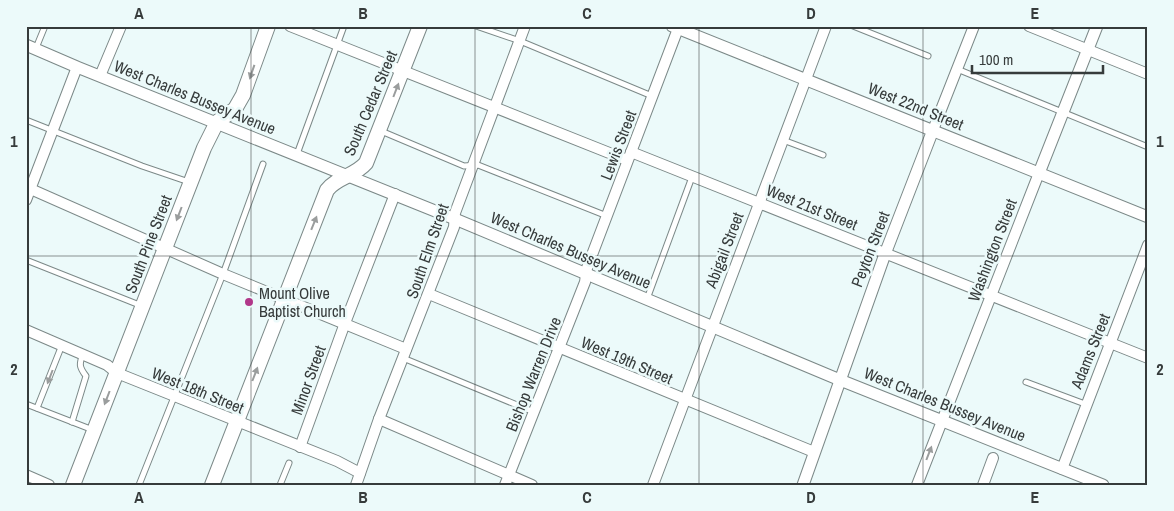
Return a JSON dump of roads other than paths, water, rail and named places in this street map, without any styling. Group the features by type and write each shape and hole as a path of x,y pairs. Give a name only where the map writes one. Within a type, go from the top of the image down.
{"main road":[{"name":"South Pine Street","path":"73,485 191,183 217,122 235,109 243,95 268,26"},
{"name":"South Cedar Street","path":"212,485 327,190 336,182 350,176 366,164 420,26"}],"street":[{"path":"100,76 121,26"},
{"name":"West 21st Street","path":"290,26 495,106 759,202 1148,358"},
{"name":"South Elm Street","path":"356,485 379,419 454,227 455,213 526,26"},
{"name":"Abigail Street","path":"652,485 711,325 826,26"},
{"name":"Peyton Street","path":"803,485 886,254 974,26"},
{"path":"1029,26 1148,74"},
{"name":"Washington Street","path":"917,485 1097,26"},
{"name":"West 22nd Street","path":"677,27 1148,216"},
{"name":"Lewis Street","path":"587,275 587,268 677,27"},
{"name":"West Charles Bussey Avenue","path":"31,46 77,67 455,218 840,380 1103,485"},
{"path":"26,200 28,188 77,67"},
{"path":"28,188 224,274 345,323 405,353"},
{"name":"Minor Street","path":"300,446 395,194"},
{"name":"Adams Street","path":"1062,468 1085,404 1148,245"},
{"name":"Bishop Warren Drive","path":"507,480 587,275"},
{"name":"West 19th Street","path":"429,294 559,349 814,452"},
{"name":"West 18th Street","path":"26,330 107,364 117,373 337,461 360,473"},
{"path":"379,419 507,480 532,485"},
{"path":"983,485 993,458"},
{"path":"26,475 49,485"}],"lane":[{"path":"31,46 45,26"},
{"path":"297,154 344,26"},
{"path":"476,26 520,41 652,96"},
{"path":"853,26 928,56"},
{"path":"957,69 1148,147"},
{"path":"26,120 191,183"},
{"path":"380,131 464,166 478,164 607,216"},
{"path":"782,140 823,155"},
{"path":"139,485 173,396 224,274 263,164"},
{"path":"647,299 692,177"},
{"path":"26,260 142,307"},
{"path":"38,408 62,345"},
{"path":"405,353 534,412"},
{"path":"73,423 86,376 80,370 79,364 83,354"},
{"path":"1026,382 1085,404"},
{"path":"26,404 94,431"},
{"path":"280,485 289,463"}],"place":[{"name":"Mount Olive Baptist Church","path":"249,302"}]}
